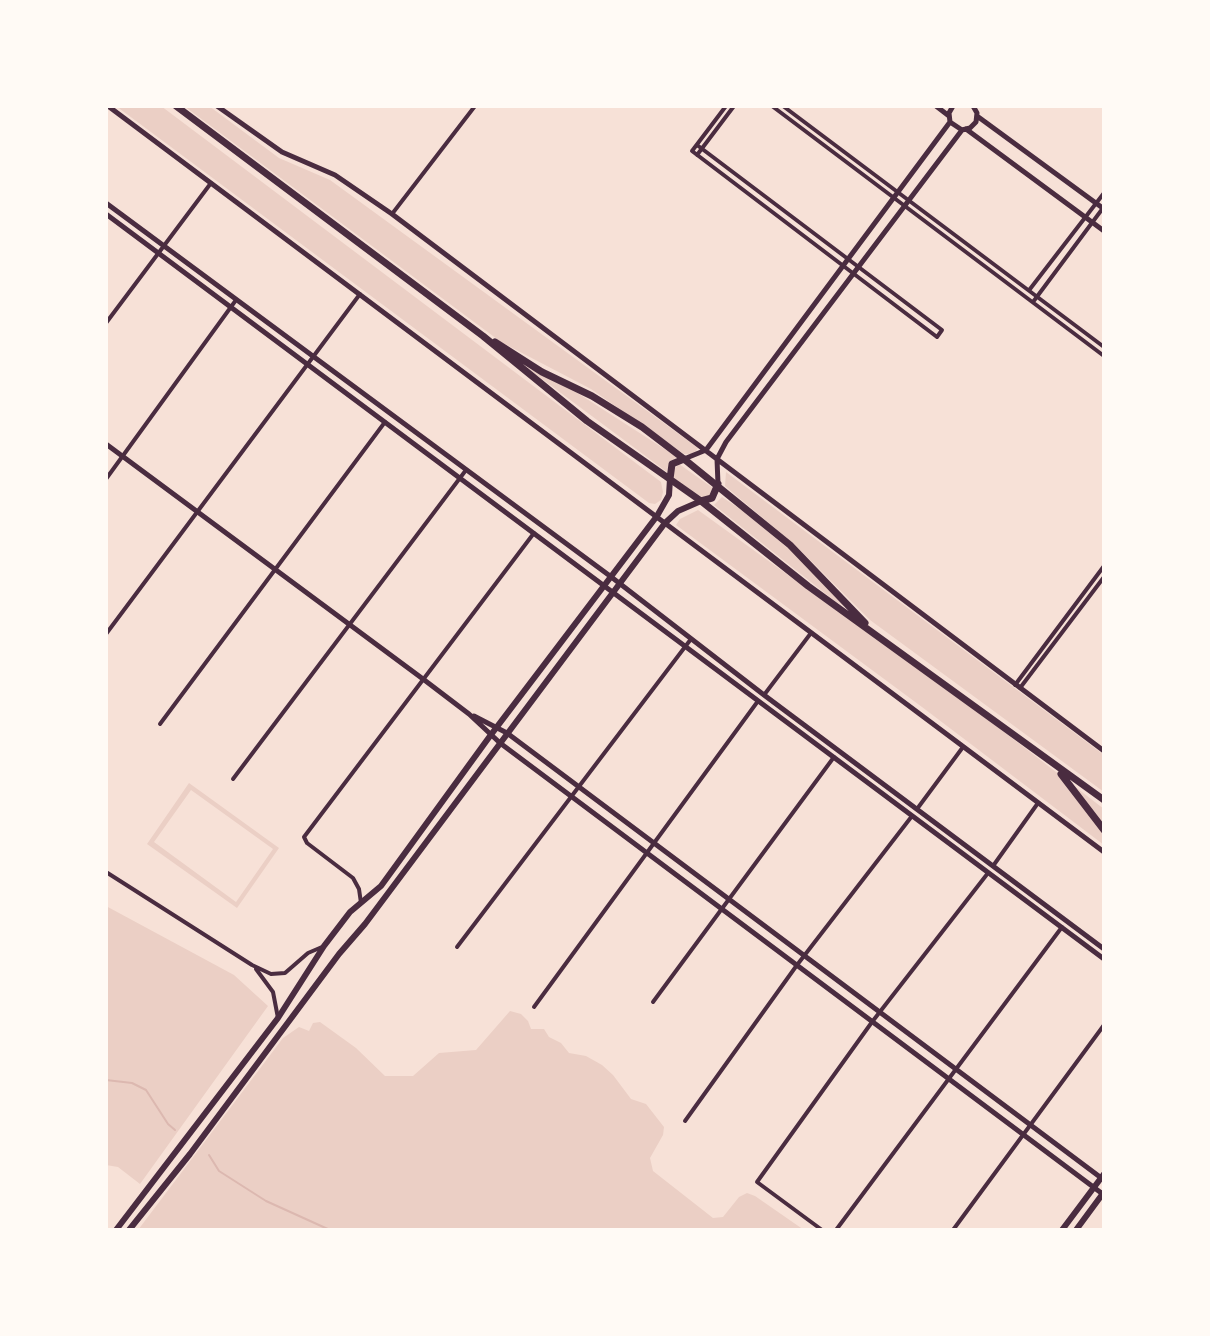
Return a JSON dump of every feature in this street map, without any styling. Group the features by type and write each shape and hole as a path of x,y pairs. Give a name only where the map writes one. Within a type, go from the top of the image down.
{"highway":[{"path":"176,106 483,336 587,421 701,501 808,586 1104,800"},
{"path":"483,336 642,427 718,484 790,545 878,636"},
{"path":"670,479 672,464 684,459"},
{"path":"701,501 712,498 718,484"},
{"path":"1055,765 1104,830"}],"main road":[{"path":"116,1230 278,1018 350,912 381,886 657,516 669,495 670,479"},
{"path":"129,1230 190,1154 339,954 371,917 665,523 678,511 701,501"},
{"path":"361,903 371,917"},
{"path":"326,944 339,954"},
{"path":"1062,1230 1103,1177"},
{"path":"1076,1230 1104,1194"}],"street":[{"path":"108,106 1104,852"},
{"path":"217,106 282,152 335,175 392,214 1104,751"},
{"path":"392,214 475,106"},
{"path":"699,147 942,330 937,337 695,153 726,106"},
{"path":"699,147 734,106"},
{"path":"772,106 895,195"},
{"path":"783,106 1104,356"},
{"path":"936,106 964,130 1104,231"},
{"path":"684,459 706,450 950,119 953,106"},
{"path":"718,484 717,459 726,442 905,203 964,130 973,125 976,110 1104,208 1033,302"},
{"path":"106,323 211,183"},
{"path":"1025,296 1104,193"},
{"path":"106,203 610,576 834,757 1104,959"},
{"path":"905,203 1038,295 1104,347"},
{"path":"106,214 612,593 917,810 1104,949"},
{"path":"106,634 360,294"},
{"path":"106,479 236,300"},
{"path":"160,724 385,422"},
{"path":"106,444 423,679 469,714 490,736 571,797 1104,1194"},
{"path":"233,779 466,470"},
{"path":"361,903 353,878 307,843 304,837 534,533"},
{"path":"1018,686 1104,566"},
{"path":"1018,686 1104,577"},
{"path":"534,1007 811,633"},
{"path":"457,947 691,639"},
{"path":"469,714 498,726 1103,1177"},
{"path":"685,1121 797,965 963,747"},
{"path":"653,1002 834,757"},
{"path":"822,1230 757,1182 872,1022 1038,803"},
{"path":"106,872 252,965 280,975 308,953 326,944"},
{"path":"836,1230 1062,927"},
{"path":"252,965 273,992 278,1018"},
{"path":"953,1230 1104,1025"}],"shaded area":[{"path":"116,106 161,106 661,482 661,500 655,504 649,503"},
{"path":"184,106 209,106 279,158 330,180 698,448 696,451 684,454 591,389 501,342"},
{"path":"526,367 565,385 677,457 669,462 667,472"},
{"path":"679,464 713,488 708,498 703,498 673,478 672,471"},
{"path":"726,472 1104,755 1104,792 870,620 796,546 725,486"},
{"path":"722,497 796,555 847,608 714,505"},
{"path":"698,510 986,718 1104,809 1104,845 676,525 680,519"},
{"path":"189,783 279,848 237,908 147,844","holes":["191,790 273,849 236,902 154,842"]},
{"path":"106,906 234,975 268,1006 140,1184 118,1167 106,1165"},
{"path":"510,1011 521,1014 531,1029 544,1029 569,1053 586,1056 602,1065 631,1099 646,1104 664,1127 650,1158 653,1171 713,1218 723,1217 739,1197 747,1193 804,1230 138,1230 283,1038 299,1027 309,1031 313,1023 320,1022 356,1048 385,1076 413,1076 439,1053 476,1050"}],"waterway":[{"path":"106,1080 132,1083 146,1090 175,1130"},
{"path":"209,1155 219,1171 266,1201 330,1230"}]}
